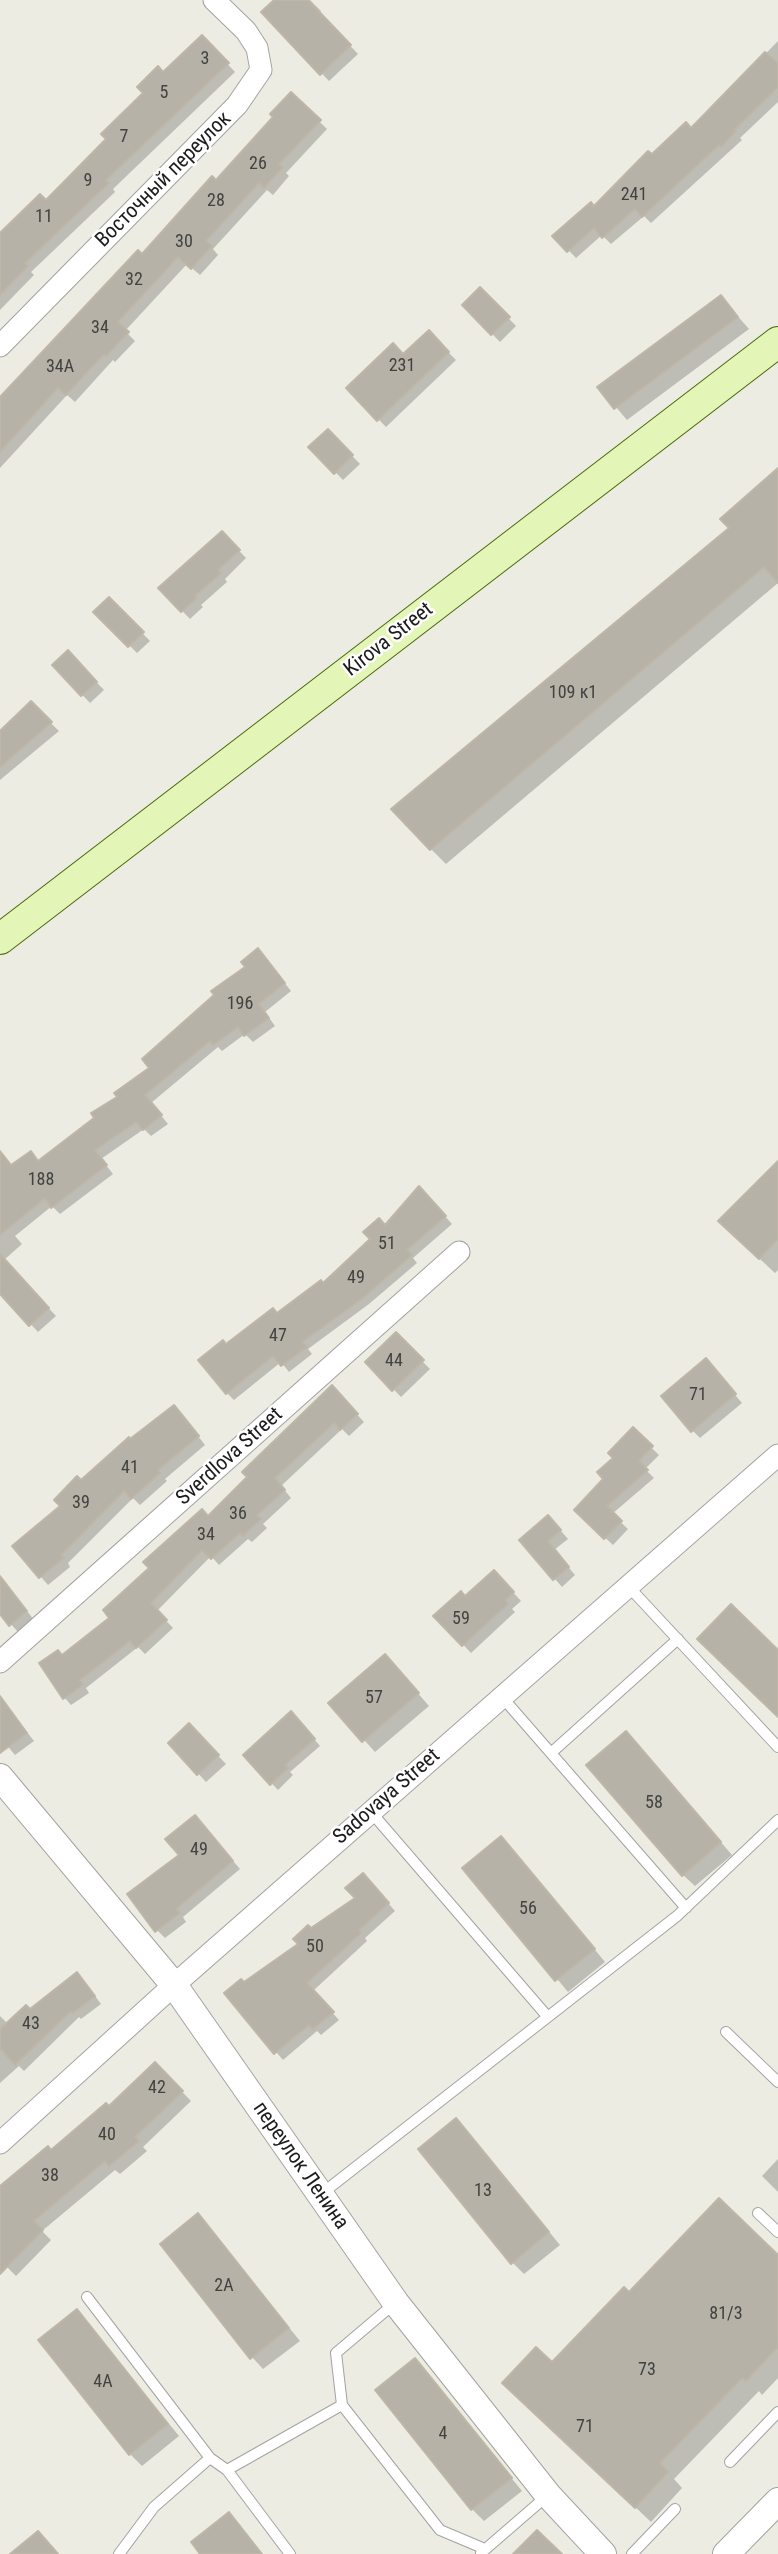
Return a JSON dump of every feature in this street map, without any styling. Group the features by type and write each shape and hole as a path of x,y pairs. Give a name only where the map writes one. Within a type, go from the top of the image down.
{"main road":[{"name":"Kirova Street","path":"0,939 778,342"}],"street":[{"name":"Восточный переулок","path":"0,346 237,105 261,70 257,48 246,31 215,0"},
{"name":"Sverdlova Street","path":"0,1662 459,1252"},
{"name":"Sadovaya Street","path":"0,2143 174,1985 778,1455"},
{"name":"переулок Ленина","path":"0,1777 174,1985 396,2303 548,2495 603,2554"},
{"path":"726,2554 778,2501"}],"lane":[{"path":"628,1586 778,1746"},
{"path":"551,1753 678,1639"},
{"path":"502,1697 685,1908"},
{"path":"370,1812 547,2016"},
{"path":"320,2195 685,1908 778,1820"},
{"path":"726,2032 778,2082"},
{"path":"758,2213 778,2232"},
{"path":"87,2297 210,2458 227,2470 290,2554"},
{"path":"396,2303 336,2353 342,2405 440,2530 483,2552 548,2495"},
{"path":"227,2470 342,2405"},
{"path":"730,2462 778,2412"},
{"path":"119,2554 154,2507 210,2458"},
{"path":"632,2554 675,2509"}],"building":[{"path":"274,0 308,0 351,45 320,75 261,12"},
{"path":"202,35 229,63 106,180 109,183 25,263 28,266 0,295 0,233 40,194 46,200 106,139 101,134 143,93 137,87 158,66 163,72"},
{"path":"765,52 778,63 778,87 734,130 736,131 721,147 719,145 642,217 635,209 602,238 594,228 567,252 552,236 591,202 594,206 648,151 652,154 686,122 691,128"},
{"path":"291,92 321,120 279,164 283,167 264,188 259,183 206,241 212,246 191,269 178,257 118,322 129,332 106,356 104,354 66,395 58,388 0,452 0,397 138,250 142,254 212,176 216,180 273,117 270,114"},
{"path":"480,287 510,317 491,335 462,305"},
{"path":"721,295 738,317 614,409 597,387"},
{"path":"429,330 449,352 377,421 346,388 393,343 403,354"},
{"path":"328,429 353,455 334,474 308,447"},
{"path":"778,468 778,583 764,567 430,850 391,809 729,528 720,519"},
{"path":"222,531 240,550 218,570 221,573 181,612 158,588"},
{"path":"109,597 144,632 128,647 93,612"},
{"path":"68,650 97,682 81,696 52,665"},
{"path":"31,701 52,722 0,767 0,731"},
{"path":"258,948 285,983 259,1004 269,1018 244,1036 238,1027 213,1045 210,1041 145,1095 162,1115 143,1130 136,1122 95,1150 107,1165 51,1208 45,1198 0,1235 0,1151 11,1165 31,1151 38,1161 94,1118 91,1113 117,1097 114,1093 149,1068 142,1059 214,995 211,991 245,967 241,962"},
{"path":"778,1161 778,1239 759,1259 718,1221"},
{"path":"419,1186 446,1216 407,1250 412,1255 363,1298 302,1342 307,1347 281,1366 273,1356 226,1394 198,1360 223,1340 226,1344 273,1308 277,1313 321,1280 323,1283 370,1239 363,1232 379,1218 385,1225"},
{"path":"0,1254 49,1308 29,1326 0,1294"},
{"path":"396,1332 424,1360 392,1391 365,1362"},
{"path":"706,1358 736,1394 691,1432 661,1396"},
{"path":"332,1385 358,1414 340,1430 334,1423 275,1478 285,1490 257,1515 261,1519 243,1536 240,1533 211,1559 202,1550 151,1603 167,1620 136,1648 130,1641 80,1680 83,1685 63,1699 39,1663 58,1650 62,1655 109,1618 103,1610 149,1568 143,1562 202,1509 208,1516 247,1477 242,1472"},
{"path":"174,1405 199,1436 158,1470 160,1473 131,1499 124,1491 61,1555 64,1558 39,1578 12,1546 60,1506 54,1500 77,1476 81,1480 129,1437 130,1439"},
{"path":"633,1427 653,1446 639,1461 648,1470 607,1506 622,1521 604,1539 574,1510 603,1479 597,1472 613,1458 608,1453"},
{"path":"548,1515 561,1530 548,1541 569,1567 553,1580 519,1540"},
{"path":"494,1570 514,1592 505,1600 508,1604 462,1646 433,1616 461,1591 465,1596"},
{"path":"0,1576 27,1611 9,1626 0,1614"},
{"path":"731,1604 778,1650 778,1717 697,1639"},
{"path":"385,1654 419,1693 362,1742 328,1703"},
{"path":"0,1696 27,1733 0,1753"},
{"path":"291,1711 315,1739 285,1765 288,1768 270,1785 243,1755"},
{"path":"189,1723 219,1755 197,1775 168,1743"},
{"path":"626,1731 721,1842 682,1876 586,1765"},
{"path":"195,1815 233,1861 176,1909 180,1913 155,1932 127,1894 179,1855 165,1839"},
{"path":"501,1836 595,1949 555,1981 462,1868"},
{"path":"363,1873 389,1903 307,1983 334,2012 313,2029 309,2025 274,2054 224,1993 241,1979 244,1982 298,1944 293,1939 308,1925 311,1928 355,1898 345,1888"},
{"path":"77,1972 95,1996 73,2013 71,2011 15,2065 0,2048 0,2029 26,2005 30,2009"},
{"path":"155,2062 183,2091 135,2137 139,2141 109,2166 105,2161 34,2221 43,2230 0,2274 0,2186 48,2146 51,2150 106,2103 109,2106"},
{"path":"456,2118 549,2232 511,2264 418,2149"},
{"path":"719,2198 778,2255 778,2347 746,2381 742,2378 660,2463 668,2472 635,2508 502,2383 536,2347 552,2362 624,2287 629,2292"},
{"path":"198,2213 289,2328 250,2359 160,2244"},
{"path":"77,2309 168,2424 129,2455 38,2340"},
{"path":"415,2358 512,2478 471,2510 375,2390"},
{"path":"229,2512 262,2554 200,2554 191,2542"},
{"path":"537,2530 562,2554 513,2554"},
{"path":"38,2531 58,2554 10,2554"}]}
